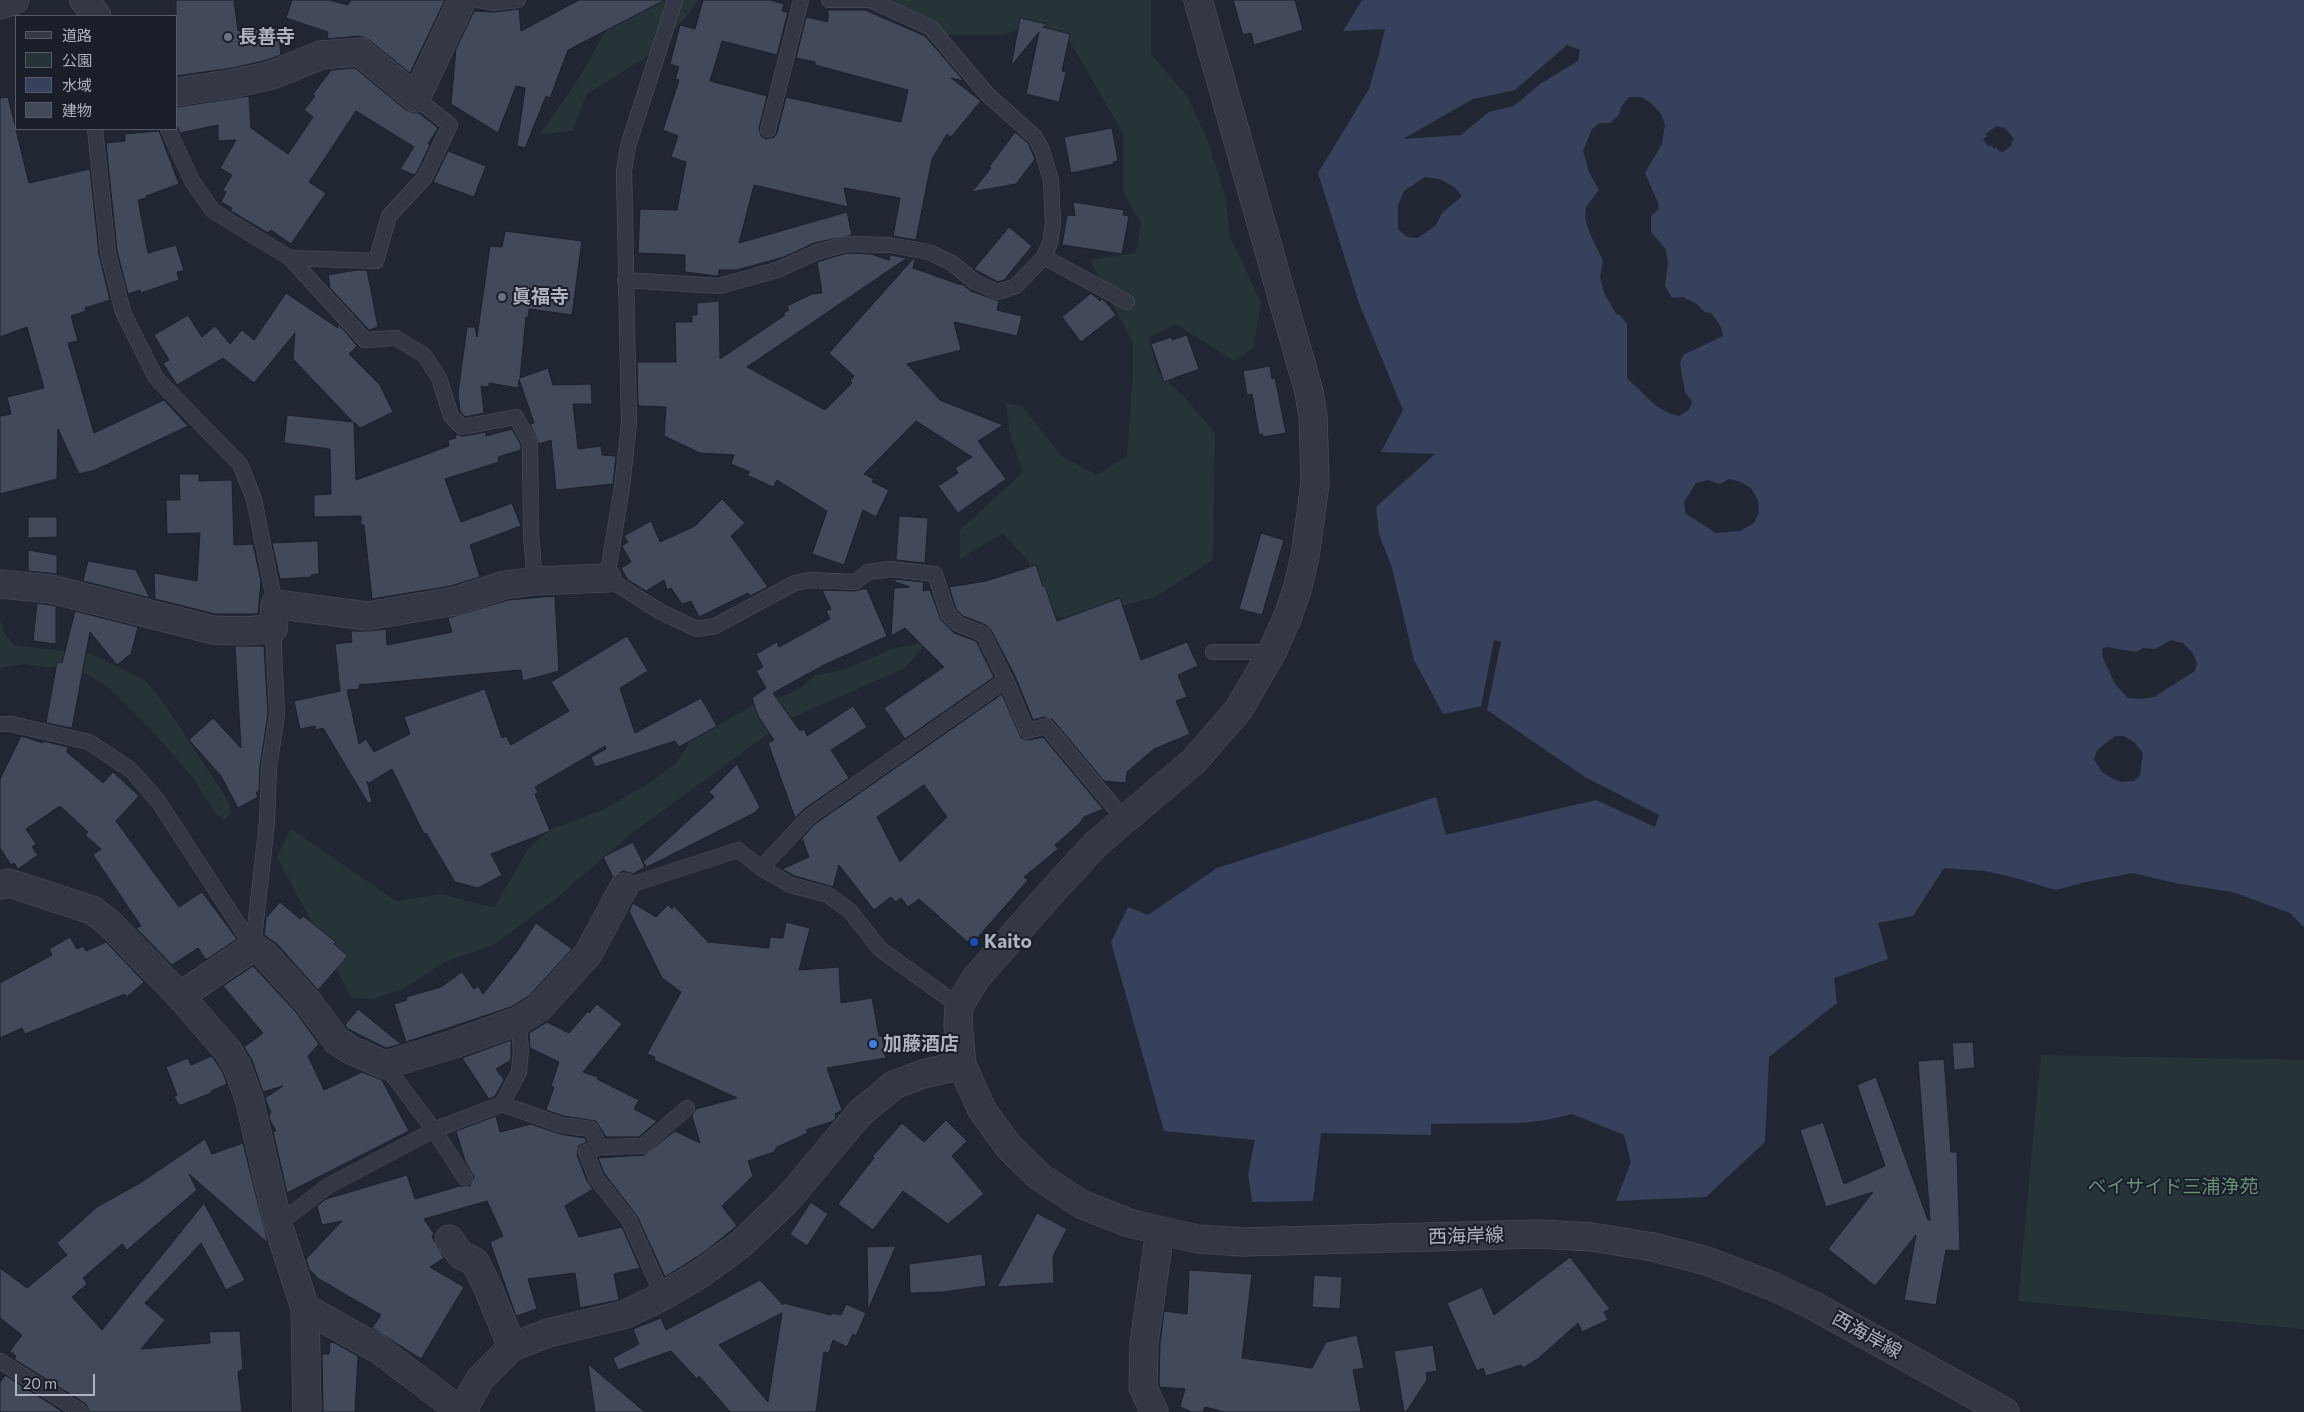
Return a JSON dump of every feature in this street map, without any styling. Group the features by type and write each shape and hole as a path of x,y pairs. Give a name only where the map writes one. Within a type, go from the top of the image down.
{"street":[{"path":"0,5 15,0"},
{"path":"178,92 236,84 272,75 321,55 360,52 416,98 462,0"},
{"path":"959,1006 976,978 1048,895 1096,844 1194,761 1240,709 1272,652 1297,590 1308,542 1316,484 1313,416 1303,366 1198,0"},
{"path":"0,584 51,589 213,630 242,631 274,616 367,616 455,602 505,585 535,581 607,578"},
{"path":"3,879 92,910 110,923 180,996 228,1051 237,1066 249,1098 278,1224 305,1308 307,1412"},
{"path":"180,996 253,947 264,955 307,1001 337,1041 351,1050 385,1065 454,1044 518,1021 539,1008 588,954 624,887"},
{"name":"西海岸線","path":"959,1006 958,1026 962,1065 982,1110 995,1130 1040,1177 1081,1204 1129,1223 1197,1239 1243,1242 1564,1235 1610,1240 1661,1249 1706,1261 1779,1289 1836,1318 2005,1412"},
{"path":"305,1308 378,1349 463,1412 480,1379 512,1347 548,1333 626,1314 663,1296 703,1272 740,1244 787,1200 860,1113 894,1085 923,1074 962,1065"},
{"path":"1154,1412 1143,1387 1144,1343 1160,1231"},
{"path":"449,1239 461,1255 475,1262 488,1288 512,1347"}],"lane":[{"path":"479,0 493,3 518,0"},
{"path":"675,0 628,146 624,171 628,423 622,487 607,578 660,612 697,629 715,626 795,583 809,580 855,582 868,572 890,569 935,574 948,614 958,624 983,634 1006,680 1027,731 1046,726 1124,820"},
{"path":"768,130 800,0"},
{"path":"625,280 719,286 777,270 817,252 846,244 890,244 929,252 952,263 975,282 998,292 1016,286 1044,258 1050,243 1053,224 1051,180 1042,150 1035,137 988,94 931,28 870,0 829,0"},
{"path":"290,258 376,261 389,216 425,177 450,125 416,98"},
{"path":"95,130 108,252 123,312 156,378 240,464 258,514 274,616 277,715 269,768 267,822 253,947"},
{"path":"168,130 192,181 213,211 290,258 365,340 396,338 424,355 439,378 451,416 462,427 516,417 530,443 531,535 535,581"},
{"path":"1044,258 1126,302"},
{"path":"1213,652 1272,652"},
{"path":"761,868 810,817 1006,680"},
{"path":"0,724 11,724 89,742 130,770 158,800 253,947"},
{"path":"624,887 738,850 761,868 791,885 828,896 850,910 880,949 959,1006"},
{"path":"502,1104 519,1072 521,1049 518,1021"},
{"path":"385,1065 434,1130 465,1178"},
{"path":"278,1224 328,1186 434,1130 502,1104 561,1125 591,1129 600,1147"},
{"path":"663,1296 629,1220 596,1178 586,1152 600,1147 643,1146 687,1108"},
{"path":"0,1361 81,1412"}],"green space":[{"path":"641,0 698,0 688,15 648,56 587,94 572,131 540,134 577,81 610,24"},
{"path":"870,0 1151,0 1151,54 1187,96 1207,139 1226,199 1230,236 1261,303 1253,348 1234,361 1176,324 1149,337 1157,371 1187,400 1215,434 1213,560 1155,597 1084,616 1028,619 1029,562 1003,533 960,559 960,530 1023,472 1010,436 1006,403 1023,407 1060,455 1096,475 1127,456 1133,373 1133,343 1090,260 1136,253 1141,223 1123,192 1123,133 1066,35 1034,25 1001,35 932,35 909,9 874,8"},
{"path":"0,619 4,633 14,645 91,654 146,681 166,706 230,804 231,814 225,819 217,815 191,775 155,734 107,686 81,671 23,664 0,668"},
{"path":"927,642 905,668 787,720 632,833 554,900 495,944 443,963 403,989 373,999 352,998 277,857 291,829 396,901 442,894 494,908 528,849 549,830 603,810 651,782 676,763 690,742 751,706 795,692 817,675 843,670 892,649"},
{"name":"ベイサイド三浦浄苑","path":"2041,1055 2304,1060 2304,1329 2018,1301"}],"water":[{"path":"1362,0 2304,0 2304,927 2290,913 2233,892 2180,884 2133,873 2085,882 2056,890 1984,871 1944,868 1913,916 1878,923 1888,959 1834,978 1837,1003 1769,1057 1765,1142 1706,1197 1616,1201 1631,1162 1624,1135 1572,1114 1547,1120 1521,1123 1431,1124 1431,1135 1321,1133 1313,1201 1252,1202 1248,1174 1255,1140 1164,1131 1111,942 1128,907 1148,915 1217,868 1436,797 1446,835 1596,800 1655,827 1659,815 1585,777 1487,710 1501,642 1494,640 1481,706 1443,714 1414,660 1392,568 1379,534 1376,507 1435,454 1381,452 1403,410 1359,303 1318,173 1369,89 1385,29 1343,31","holes":["1567,45 1580,50 1578,61 1540,84 1514,106 1489,112 1461,135 1403,139 1473,99 1515,90","1629,97 1641,97 1651,103 1661,114 1665,125 1662,144 1645,173 1658,203 1659,209 1651,216 1651,232 1665,248 1668,262 1665,286 1672,298 1683,297 1697,304 1705,312 1711,313 1720,325 1723,336 1683,355 1680,363 1685,392 1692,402 1689,410 1679,416 1656,406 1627,378 1627,324 1620,315 1617,315 1605,295 1600,278 1603,261 1590,234 1585,218 1586,207 1599,190 1589,172 1583,151 1592,129 1600,123 1610,123 1619,115 1621,107","1997,126 2006,129 2014,139 2011,142 2012,145 2003,152 1999,151 1996,147 1994,149 1991,145 1989,147 1983,139 1987,136 1985,134","1425,177 1440,179 1454,187 1462,196 1442,213 1436,225 1418,238 1407,237 1398,229 1398,205 1404,191","1729,479 1741,482 1751,488 1758,500 1759,513 1754,523 1740,531 1716,533 1686,514 1684,502 1696,483 1708,480 1720,484","2171,640 2183,643 2192,652 2197,663 2195,671 2154,697 2128,698 2115,684 2103,658 2102,649 2107,647 2136,652 2143,648 2155,649","2115,736 2124,736 2134,742 2143,753 2140,775 2134,781 2121,782 2112,778 2102,772 2094,759 2097,750"]}],"building":[{"name":"長善寺","path":"176,0 234,0 238,31 278,27 281,55 233,68 178,76 178,15 176,15"},
{"path":"292,0 329,0 348,5 351,0 445,0 410,73 369,40 359,36 327,39 328,32 286,18"},
{"path":"579,0 665,0 568,50 550,98 546,96 525,148 517,146 525,88 516,86 498,133 451,104 456,49 474,11 494,12 519,9 521,31"},
{"path":"703,0 770,0 784,4 782,11 788,12 777,55 722,41 710,81 767,96 759,128 761,136 766,139 774,137 777,133 786,97 901,122 908,90 815,65 815,62 796,58 806,17 828,22 828,10 865,10 925,36 964,81 951,78 981,101 951,137 947,134 932,159 916,240 893,236 900,198 844,188 848,207 754,185 739,243 847,212 852,235 814,243 784,257 737,270 719,270 719,275 716,276 685,272 685,255 638,253 640,209 677,210 686,162 671,157 678,136 663,130 679,80 675,79 679,67 670,64 680,25 695,29"},
{"path":"1233,0 1295,0 1303,30 1254,45 1251,33 1243,35"},
{"path":"1020,18 1047,24 1043,27 1070,34 1062,71 1066,72 1059,102 1026,94 1039,32 1011,66"},
{"path":"355,68 406,110 419,113 438,128 428,144 430,145 414,175 400,169 414,147 356,111 309,182 326,193 291,244 271,230 268,233 231,211 232,208 221,202 226,192 223,190 232,175 220,168 236,140 218,141 218,125 180,133 178,129 178,107 249,96 251,128 288,154 313,117 304,110 331,70"},
{"path":"8,97 29,183 90,169 99,254 110,300 85,308 86,311 71,316 78,341 68,343 94,433 164,400 188,426 95,470 79,474 58,429 57,479 0,494 0,416 11,414 7,397 44,388 27,327 0,337 0,98"},
{"path":"1112,128 1118,161 1113,162 1114,164 1071,173 1064,137"},
{"path":"159,131 179,184 138,200 148,253 176,245 184,271 177,272 179,280 141,293 140,290 128,294 117,251 106,143 125,141 125,134"},
{"path":"1015,132 1028,143 1035,159 1016,184 972,192 991,168 989,167"},
{"path":"448,151 486,166 474,197 433,182"},
{"path":"1073,202 1124,210 1123,215 1129,216 1122,254 1062,245 1067,215 1075,216"},
{"path":"1009,227 1032,246 1004,280 998,282 974,269"},
{"path":"505,231 582,241 572,315 529,309 528,317 526,317 520,378 548,368 553,385 591,384 592,404 573,404 578,449 601,446 602,455 616,456 613,484 556,490 551,440 539,444 530,424 534,423 519,379 518,388 489,383 489,387 481,386 484,413 465,417 460,411 458,393 467,327 475,327 477,337 490,246 502,247"},
{"path":"847,253 871,254 889,260 890,255 907,258 747,367 825,410 852,383 850,381 854,376 829,353 913,259 915,259 913,268 962,284 971,291 999,301 997,310 1022,316 1017,336 954,322 961,350 907,364 940,400 1003,425 978,441 1006,479 958,513 938,486 958,473 955,468 972,457 916,421 864,474 874,479 872,482 889,490 876,517 863,510 844,565 812,554 827,511 777,480 773,487 747,475 750,472 731,464 734,455 700,453 664,436 666,407 640,406 638,404 637,362 676,362 675,322 692,322 692,315 697,315 697,303 719,301 720,359 785,315 783,313 789,310 787,306 812,294 822,293 817,262"},
{"path":"367,270 378,327 369,330 330,288 328,275"},
{"path":"286,293 338,328 337,323 348,335 357,346 349,354 380,385 393,412 360,428 354,422 356,480 449,446 448,440 456,438 455,434 463,436 486,432 486,436 512,429 521,445 521,450 498,457 499,462 445,479 461,522 512,503 521,526 470,545 480,577 451,586 372,599 364,525 361,525 361,516 314,517 314,495 331,494 330,449 284,443 287,415 353,422 293,359 295,333 254,383 223,358 177,385 163,363 169,360 154,335 188,315 202,337 215,326 230,344 242,330 254,340"},
{"path":"1091,293 1100,301 1102,299 1105,301 1116,315 1081,342 1062,317"},
{"path":"1187,335 1199,369 1164,382 1151,344 1171,337 1172,340"},
{"path":"1270,366 1272,379 1275,378 1286,433 1263,437 1262,434 1259,435 1252,394 1247,395 1243,371"},
{"path":"179,474 199,474 199,481 232,480 234,545 253,544 261,581 258,614 215,614 155,599 154,573 197,581 200,533 167,534 166,500 180,500"},
{"path":"722,499 745,523 731,536 768,587 750,596 748,593 699,617 691,601 682,604 671,588 667,590 664,580 646,591 628,580 621,568 631,562 622,546 628,542 624,536 651,521 660,542 695,526"},
{"path":"899,516 928,518 925,563 896,560"},
{"path":"28,517 57,517 57,537 28,538"},
{"path":"1261,533 1284,540 1262,615 1239,609"},
{"path":"318,541 319,574 311,575 312,577 280,579 272,543"},
{"path":"28,550 57,555 57,574 28,571"},
{"path":"88,561 136,570 150,598 83,581"},
{"path":"1036,565 1057,621 1120,598 1141,660 1187,642 1198,666 1178,675 1187,697 1176,701 1190,734 1154,749 1127,772 1126,783 1104,781 1053,720 1044,717 1033,720 1015,676 991,630 986,625 963,616 956,609 949,587 986,581"},
{"path":"895,579 924,582 923,591 930,590 941,620 954,633 976,641 994,677 905,739 884,708 944,667 905,628 891,636 894,588 910,587 895,582"},
{"path":"867,589 887,636 822,666 773,693 800,731 804,729 807,736 853,706 867,727 831,750 849,778 804,809 795,818 768,743 774,740 758,716 752,698 766,688 756,671 763,667 756,654 777,642 779,647 830,619 826,611 831,609 822,590 855,591"},
{"path":"555,596 559,671 523,681 521,670 359,685 360,689 347,690 359,744 366,739 374,752 410,734 404,717 485,689 502,738 506,736 511,745 569,711 551,682 627,636 648,671 620,688 635,733 701,698 717,726 679,747 675,741 595,767 591,757 606,749 605,746 535,787 538,792 535,794 550,831 491,854 502,875 478,888 455,882 426,833 424,834 392,769 369,783 367,781 372,802 368,803 323,728 316,730 315,726 300,729 294,701 340,691 335,644 352,642 351,631 386,629 387,645 452,632 448,618 508,600"},
{"path":"37,603 56,606 56,644 33,641"},
{"path":"75,611 138,627 131,654 117,665 90,632 72,728 46,723 57,662 62,663"},
{"path":"235,646 264,646 268,714 260,766 259,791 256,793 258,797 238,808 221,776 189,740 213,718 241,748"},
{"path":"1002,694 1021,738 1029,740 1043,737 1103,809 1084,817 1080,823 1055,845 1058,849 1024,877 1028,880 971,945 919,899 908,907 901,898 896,902 891,897 874,910 839,865 833,887 795,876 782,869 809,857 802,838 815,824","holes":["924,785 947,817 900,862 877,817"]},
{"path":"21,736 43,743 43,741 68,747 67,752 103,783 113,772 139,796 116,821 179,907 202,892 237,939 206,960 198,948 172,965 136,928 141,926 93,855 101,849 85,835 88,832 60,806 26,829 36,844 32,847 38,855 18,869 14,863 11,865 0,848 0,779"},
{"path":"737,764 760,807 754,813 647,867 643,862 714,797 709,792"},
{"path":"633,842 645,867 633,874 623,871 613,877 603,857"},
{"path":"280,902 300,919 303,916 336,942 334,944 348,956 318,990 277,944 264,935 266,918"},
{"path":"633,903 656,917 668,905 672,909 674,906 708,942 769,948 770,937 783,938 786,922 810,928 799,970 839,967 841,1003 872,998 879,1036 882,1036 886,1058 827,1068 842,1110 835,1114 836,1118 833,1121 806,1130 808,1133 777,1147 774,1152 748,1161 753,1176 722,1206 737,1226 703,1253 665,1277 637,1216 604,1173 598,1158 644,1155 675,1131 700,1143 692,1116 696,1109 737,1098 654,1060 655,1057 647,1054 681,992 662,978 629,911"},
{"path":"536,923 572,949 529,996 511,1007 406,1042 394,1004 407,1000 406,997 441,987 462,972 474,989 478,986 483,994 518,950"},
{"path":"70,937 77,949 83,946 86,951 106,942 144,982 127,997 125,994 25,1034 22,1028 0,1038 0,983 52,955 49,949"},
{"path":"253,966 295,1011 319,1044 308,1056 324,1090 362,1072 382,1080 409,1131 287,1193 273,1132 276,1131 270,1120 269,1114 271,1113 265,1098 283,1086 263,1092 252,1060 244,1047 263,1033 223,986"},
{"path":"597,1004 622,1024 583,1072 598,1077 597,1079 639,1100 634,1109 657,1121 639,1137 606,1137 596,1121 563,1116 546,1110 554,1087 551,1086 559,1062 530,1048 529,1033 547,1022 569,1033 588,1011 589,1013"},
{"path":"358,1009 401,1044 386,1048 348,1029 345,1025"},
{"path":"511,1040 511,1060 496,1069 504,1080 495,1096 489,1099 462,1058"},
{"path":"1973,1042 1975,1068 1954,1070 1952,1043"},
{"path":"212,1056 223,1073 227,1084 211,1091 211,1093 179,1105 174,1097 177,1095 166,1067 188,1058 191,1065"},
{"path":"1944,1059 1951,1152 1957,1152 1960,1251 1946,1250 1936,1305 1904,1300 1916,1235 1875,1286 1828,1249 1873,1192 1826,1207 1800,1130 1823,1122 1844,1184 1885,1166 1857,1085 1876,1077 1928,1220 1930,1220 1918,1061"},
{"path":"496,1116 500,1132 531,1124 560,1134 585,1138 587,1142 579,1146 577,1155 587,1181 593,1189 565,1206 579,1237 622,1227 640,1268 614,1274 619,1300 580,1308 575,1273 528,1279 537,1309 516,1316 490,1242 503,1236 487,1201 424,1219 434,1234 432,1236 434,1241 444,1258 430,1267 464,1287 421,1359 372,1328 381,1315 319,1279 309,1269 306,1259 342,1221 322,1225 317,1206 326,1199 407,1175 415,1199 460,1186 470,1186 474,1177 465,1161 456,1131"},
{"path":"946,1120 967,1141 952,1156 984,1194 948,1224 903,1191 873,1230 838,1204 874,1158 872,1157 902,1123 924,1142"},
{"path":"205,1139 212,1154 243,1143 268,1243 189,1174 197,1190 127,1250 122,1244 83,1278 87,1284 72,1297 102,1330 204,1203 245,1280 226,1290 201,1243 145,1303 165,1320 141,1349 210,1343 209,1332 240,1331 243,1369 238,1372 242,1412 90,1412 86,1404 14,1359 16,1356 10,1351 22,1335 0,1318 0,1268 27,1288 67,1255 57,1243 97,1207 140,1183"},
{"path":"811,1202 828,1214 807,1246 790,1234"},
{"path":"1037,1213 1067,1229 1053,1256 1054,1283 997,1287"},
{"path":"896,1246 868,1310 867,1247"},
{"path":"982,1254 986,1286 943,1292 910,1293 909,1264"},
{"path":"1570,1257 1610,1309 1604,1312 1608,1320 1582,1332 1578,1323 1539,1358 1523,1368 1521,1365 1486,1376 1483,1368 1477,1371 1447,1303 1482,1287 1494,1315"},
{"path":"1189,1270 1252,1274 1242,1358 1312,1368 1326,1342 1357,1335 1364,1368 1353,1370 1361,1412 1224,1412 1205,1407 1203,1412 1192,1412 1180,1407 1185,1389 1160,1387 1159,1384 1160,1344 1164,1311 1187,1314"},
{"path":"1314,1275 1342,1277 1340,1309 1312,1307"},
{"path":"760,1280 783,1305 783,1303 831,1315 831,1313 841,1315 846,1304 866,1313 856,1336 853,1334 847,1347 833,1340 829,1353 824,1352 816,1412 730,1412 699,1376 697,1379 671,1351 618,1370 613,1358 639,1344 633,1329 661,1318 666,1330","holes":["782,1313 768,1402 719,1345"]},
{"path":"330,1342 358,1356 355,1412 323,1412 322,1354 329,1354"},
{"path":"1433,1345 1437,1371 1426,1373 1427,1380 1406,1412 1404,1412 1394,1351"},
{"path":"588,1364 645,1412 595,1412"},
{"path":"5,1375 63,1412 0,1412 0,1383"}],"place":[{"name":"長善寺","path":"228,37"},
{"name":"眞福寺","path":"502,297"},
{"name":"Kaito","path":"974,942"},
{"name":"加藤酒店","path":"873,1044"}]}
